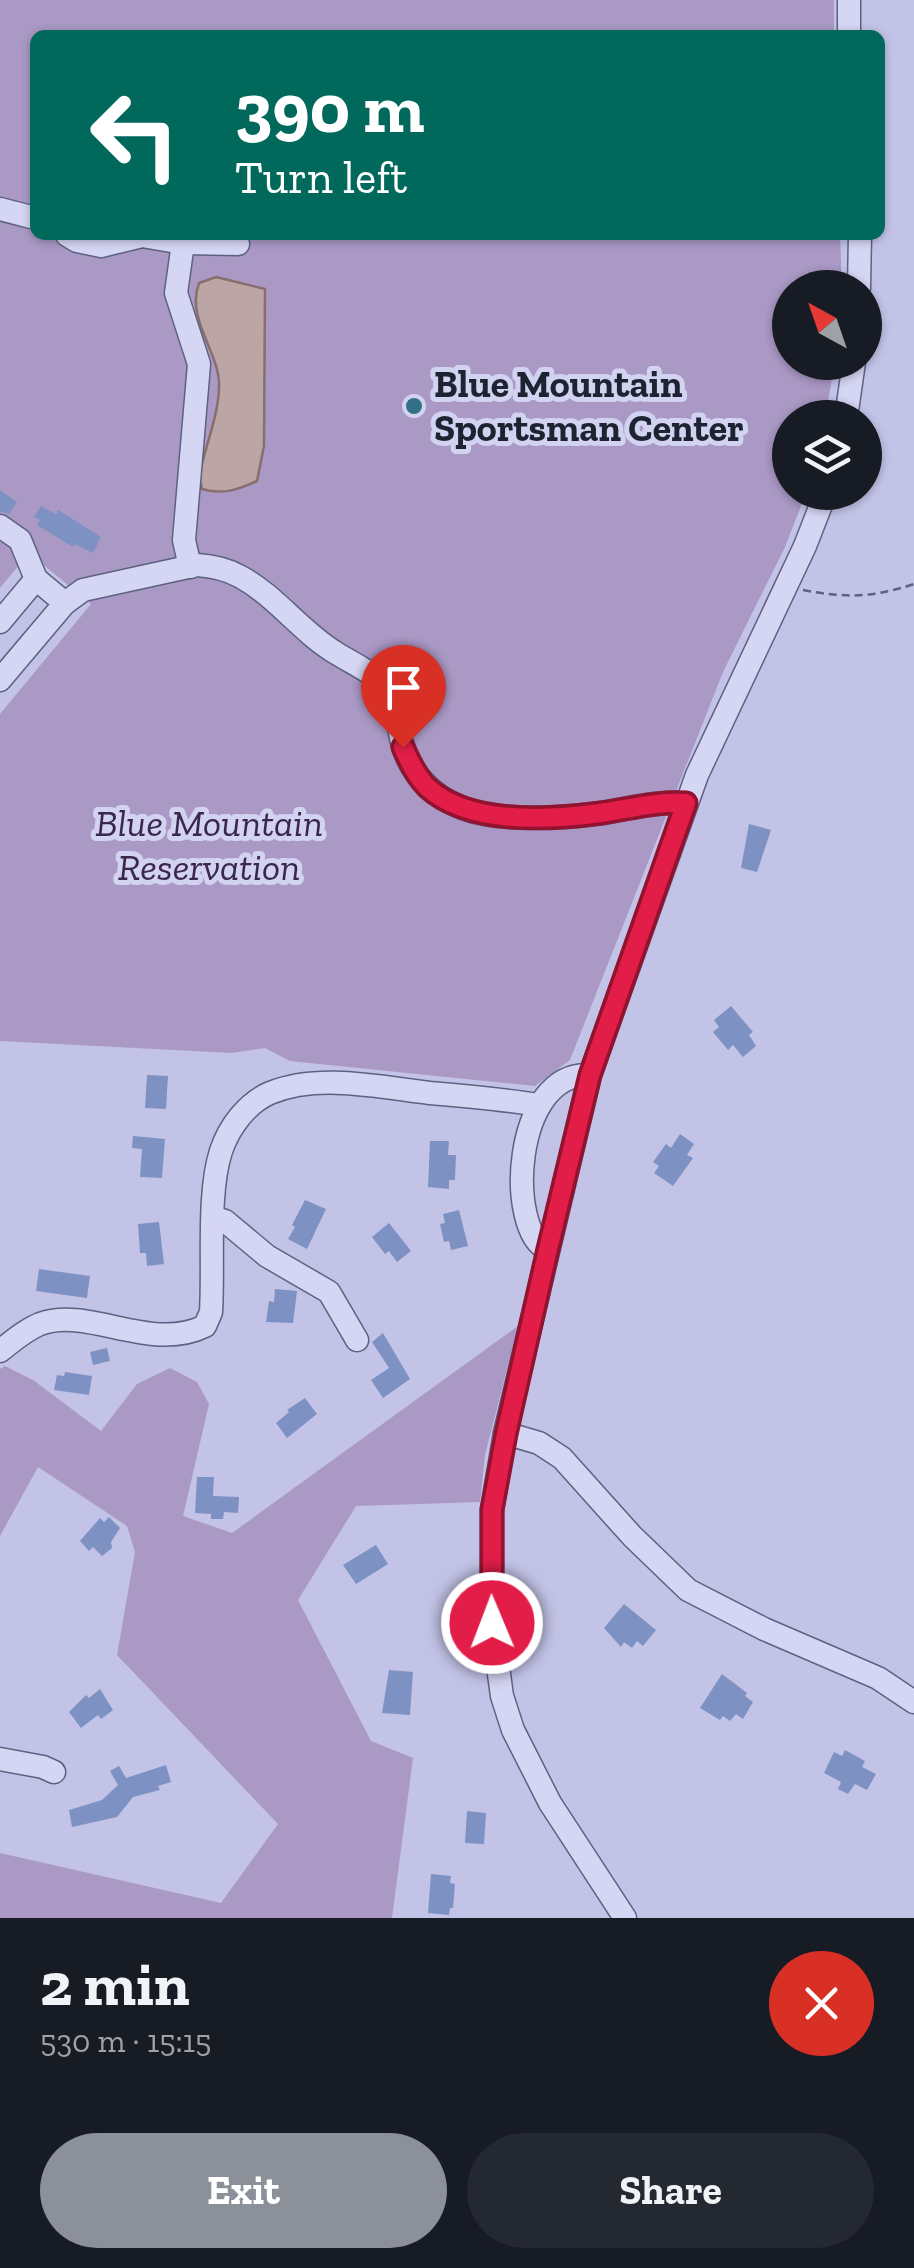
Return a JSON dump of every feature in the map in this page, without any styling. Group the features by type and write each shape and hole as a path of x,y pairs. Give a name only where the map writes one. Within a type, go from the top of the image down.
{"street":[{"path":"849,30 850,0"},
{"path":"0,209 30,217"},
{"path":"75,240 102,246 126,240"},
{"path":"165,240 238,244"},
{"path":"859,270 860,240"},
{"path":"183,243 176,292 199,364 184,540 190,567"},
{"path":"625,1918 550,1803 513,1730 502,1696 492,1623 491,1528 506,1434 590,1075 686,803 818,510"},
{"path":"0,526 20,540 36,579 65,603"},
{"path":"0,680 65,603 83,590 190,567 216,566 240,576 266,594 310,636 382,682 391,696 412,767 427,787 462,808 514,817 596,814 669,802 686,803"},
{"path":"0,622 36,579"},
{"path":"548,1249 533,1237 524,1200 526,1148 538,1104 562,1079 590,1075"},
{"path":"0,1351 43,1323 68,1321 171,1336 190,1334 205,1326 212,1312 222,1150 239,1117 271,1093 301,1085 347,1084 538,1104"},
{"path":"215,1218 267,1256 328,1292 358,1340"},
{"path":"506,1434 539,1442 562,1458 632,1536 688,1590 764,1629 878,1678 914,1702"},
{"path":"0,1759 43,1766 54,1772"}],"path":[{"path":"786,587 844,598 883,594 914,584"}],"green space":[{"name":"Blue Mountain Sportsman Center","path":"0,0 834,0 834,30 30,30 30,240 840,240 841,270 772,270 772,380 832,380 828,400 772,400 772,510 799,510 723,672 570,1060 535,1086 290,1061 265,1048 232,1053 0,1041 0,714 91,604 29,553 0,588"},
{"path":"518,1326 485,1455 480,1502 356,1506 298,1600 371,1741 413,1758 392,1918 0,1918 0,1853 221,1903 278,1824 117,1655 135,1552 127,1526 38,1467 0,1536 0,1369 5,1366 33,1380 101,1431 137,1384 170,1368 197,1382 209,1404 183,1516 232,1533"}],"shaded area":[{"path":"216,277 265,289 264,446 257,481 237,489 209,491 202,489 199,476 215,417 219,382 199,321 196,296 199,283"}],"building":[{"path":"0,490 17,502 9,514 0,511"},
{"path":"41,506 56,514 58,510 101,537 93,553 75,544 73,547 37,525 40,520 34,517"},
{"path":"749,824 771,830 757,872 741,868"},
{"path":"731,1006 753,1032 749,1035 756,1046 743,1057 733,1045 728,1050 713,1032 719,1027 714,1020"},
{"path":"147,1075 168,1076 166,1109 145,1108"},
{"path":"680,1134 694,1144 687,1155 693,1158 673,1186 654,1173 659,1166 653,1162 666,1144 671,1148"},
{"path":"133,1136 165,1139 162,1178 140,1177 142,1149 132,1148"},
{"path":"430,1141 449,1141 448,1155 456,1155 455,1180 449,1180 449,1189 428,1187"},
{"path":"305,1200 326,1209 307,1249 288,1239"},
{"path":"459,1210 468,1246 451,1250 449,1241 444,1242 440,1224 445,1223 443,1214"},
{"path":"159,1222 164,1264 147,1266 146,1253 140,1253 138,1224"},
{"path":"389,1223 411,1251 397,1262 372,1237"},
{"path":"39,1269 90,1276 87,1298 36,1291"},
{"path":"275,1289 297,1291 293,1323 266,1322"},
{"path":"383,1333 410,1379 383,1398 371,1380 389,1368 372,1342"},
{"path":"107,1348 110,1361 93,1365 90,1352"},
{"path":"65,1372 92,1376 89,1395 54,1390 57,1375 64,1376"},
{"path":"305,1398 317,1414 287,1438 276,1423"},
{"path":"197,1477 214,1477 213,1496 239,1497 238,1513 224,1512 223,1519 211,1519 211,1514 195,1513"},
{"path":"109,1517 120,1528 111,1542 112,1548 102,1556 93,1547 89,1551 80,1541 100,1518 104,1522"},
{"path":"376,1545 388,1564 356,1584 343,1565"},
{"path":"624,1604 656,1630 643,1646 637,1641 632,1648 624,1642 621,1647 604,1628"},
{"path":"389,1670 413,1672 410,1715 382,1713"},
{"path":"722,1674 753,1702 743,1719 736,1714 730,1721 723,1716 720,1720 700,1708"},
{"path":"100,1689 113,1710 81,1728 69,1712 86,1695 89,1698"},
{"path":"845,1750 865,1761 862,1767 876,1774 867,1790 855,1784 848,1794 838,1789 841,1782 824,1773 834,1752 842,1756"},
{"path":"166,1765 171,1782 158,1786 160,1790 133,1797 117,1817 72,1827 69,1810 102,1800 118,1785 110,1771 119,1766 126,1778"},
{"path":"467,1811 486,1813 484,1844 465,1843"},
{"path":"431,1874 451,1876 450,1883 455,1884 449,1915 428,1913"}],"place":[{"name":"Blue Mountain Sportsman Center","path":"414,406"}],"route":[{"path":"403,747 427,787 462,808 492,814 596,814 669,802 686,803 590,1075 548,1249 492,1510 492,1623"}],"park label":[{"name":"Blue Mountain Reservation","path":"209,844"}]}
